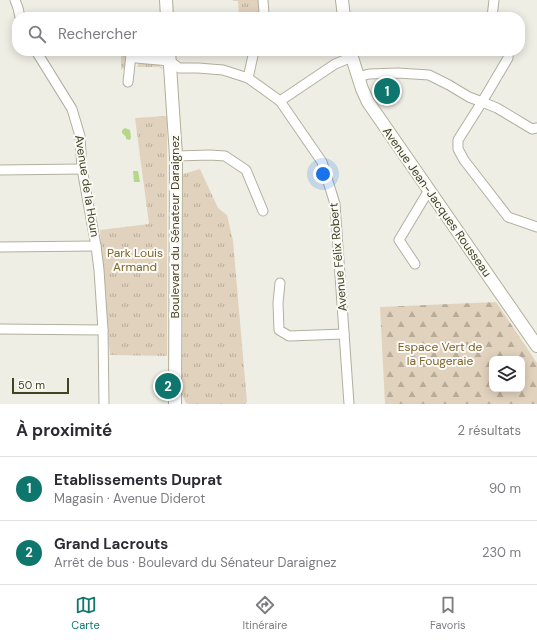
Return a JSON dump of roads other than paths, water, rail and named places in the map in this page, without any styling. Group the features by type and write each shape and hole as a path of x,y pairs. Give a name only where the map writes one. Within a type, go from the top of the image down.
{"street":[{"path":"15,0 19,12"},
{"path":"166,0 167,12"},
{"path":"263,0 264,12"},
{"path":"342,0 343,12"},
{"path":"493,12 494,0"},
{"name":"Avenue de la Houn","path":"39,56 72,109 80,136 82,169 99,270 103,330 104,404"},
{"path":"128,82 129,56"},
{"name":"Avenue Félix Robert","path":"133,56 136,58 170,56 179,68 223,70 248,78 280,101 322,162 335,204 349,404"},
{"name":"Boulevard du Sénateur Daraignez","path":"170,56 176,156 175,404"},
{"path":"248,78 253,56"},
{"path":"280,101 348,56"},
{"name":"Avenue Jean-Jacques Rousseau","path":"352,56 362,89 368,102 537,346"},
{"path":"508,56 458,140 458,149 464,160 508,217 537,227"},
{"path":"358,77 369,74 398,73 429,75 469,97 497,108 532,129 537,128"},
{"path":"176,156 225,156 246,170 263,211"},
{"path":"0,170 82,169"},
{"path":"415,264 398,240 429,190"},
{"path":"0,247 96,246"},
{"path":"280,283 278,303 279,330 289,336 344,334"},
{"path":"0,329 103,330"}],"place":[{"name":"Etablissements Duprat","path":"387,91"},
{"name":"Grand Lacrouts","path":"168,386"}],"park label":[{"name":"Park Louis Armand","path":"135,260"},
{"name":"Espace Vert de la Fougeraie","path":"440,354"}]}
